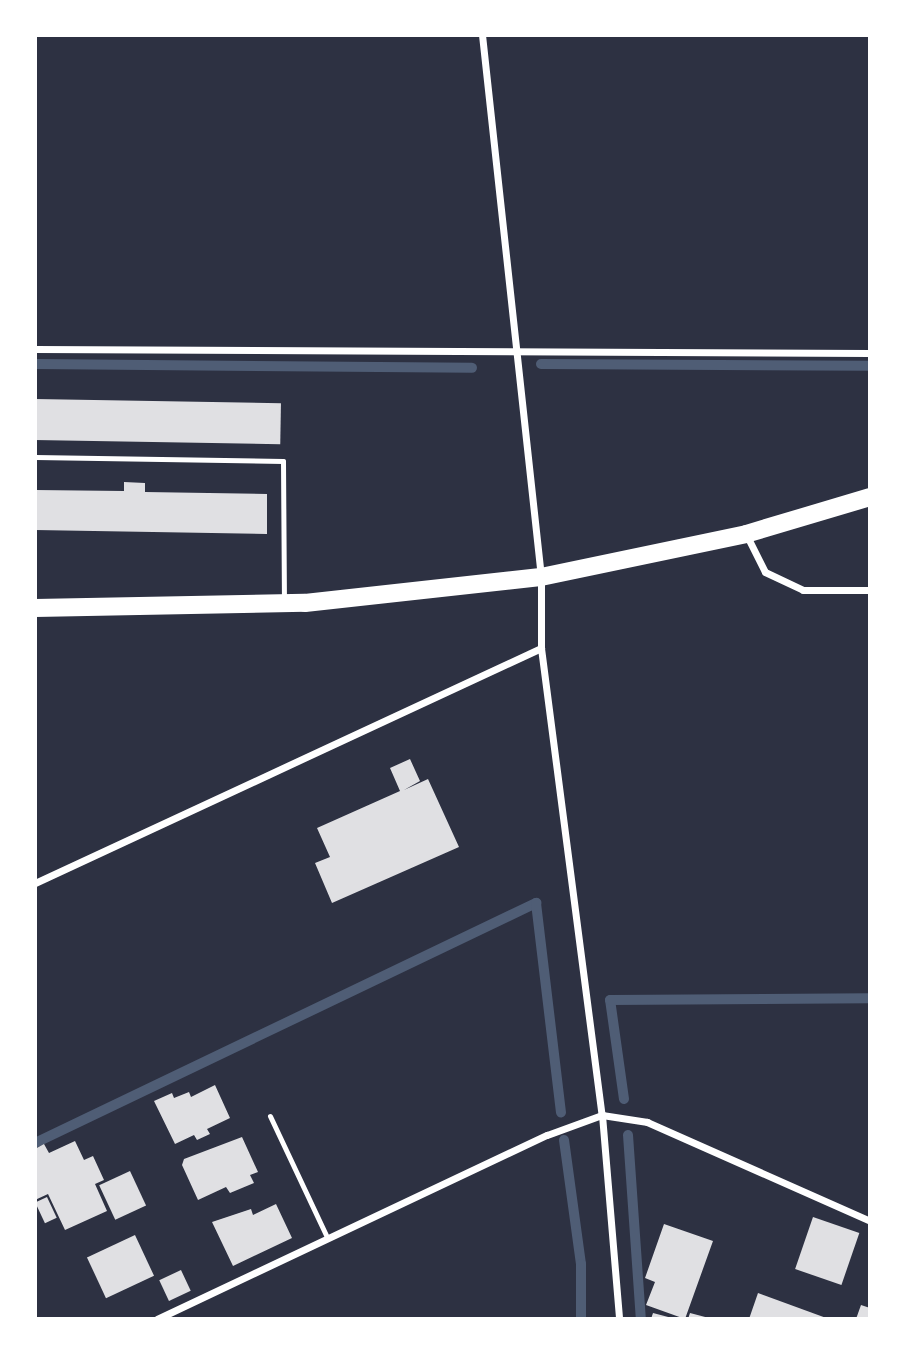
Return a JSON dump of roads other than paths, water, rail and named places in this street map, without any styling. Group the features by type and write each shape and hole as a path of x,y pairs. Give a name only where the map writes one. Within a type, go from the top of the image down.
{"main road":[{"path":"35,608 284,604 541,577 746,534 870,497"}],"street":[{"path":"482,35 541,577 541,648 602,1115 619,1319"},
{"path":"35,349 517,354 870,353"},
{"path":"746,534 765,572 803,590 870,590"},
{"path":"35,883 541,648"},
{"path":"157,1319 327,1237 602,1115 647,1122 870,1221"}],"lane":[{"path":"35,457 284,461 284,604"},
{"path":"270,1116 327,1237"}],"waterway":[{"path":"35,364 472,368"},
{"path":"541,364 870,366"},
{"path":"35,1143 536,903 561,1113"},
{"path":"624,1099 610,1000 870,998"},
{"path":"628,1135 641,1319"},
{"path":"564,1140 581,1264 581,1319"}]}
